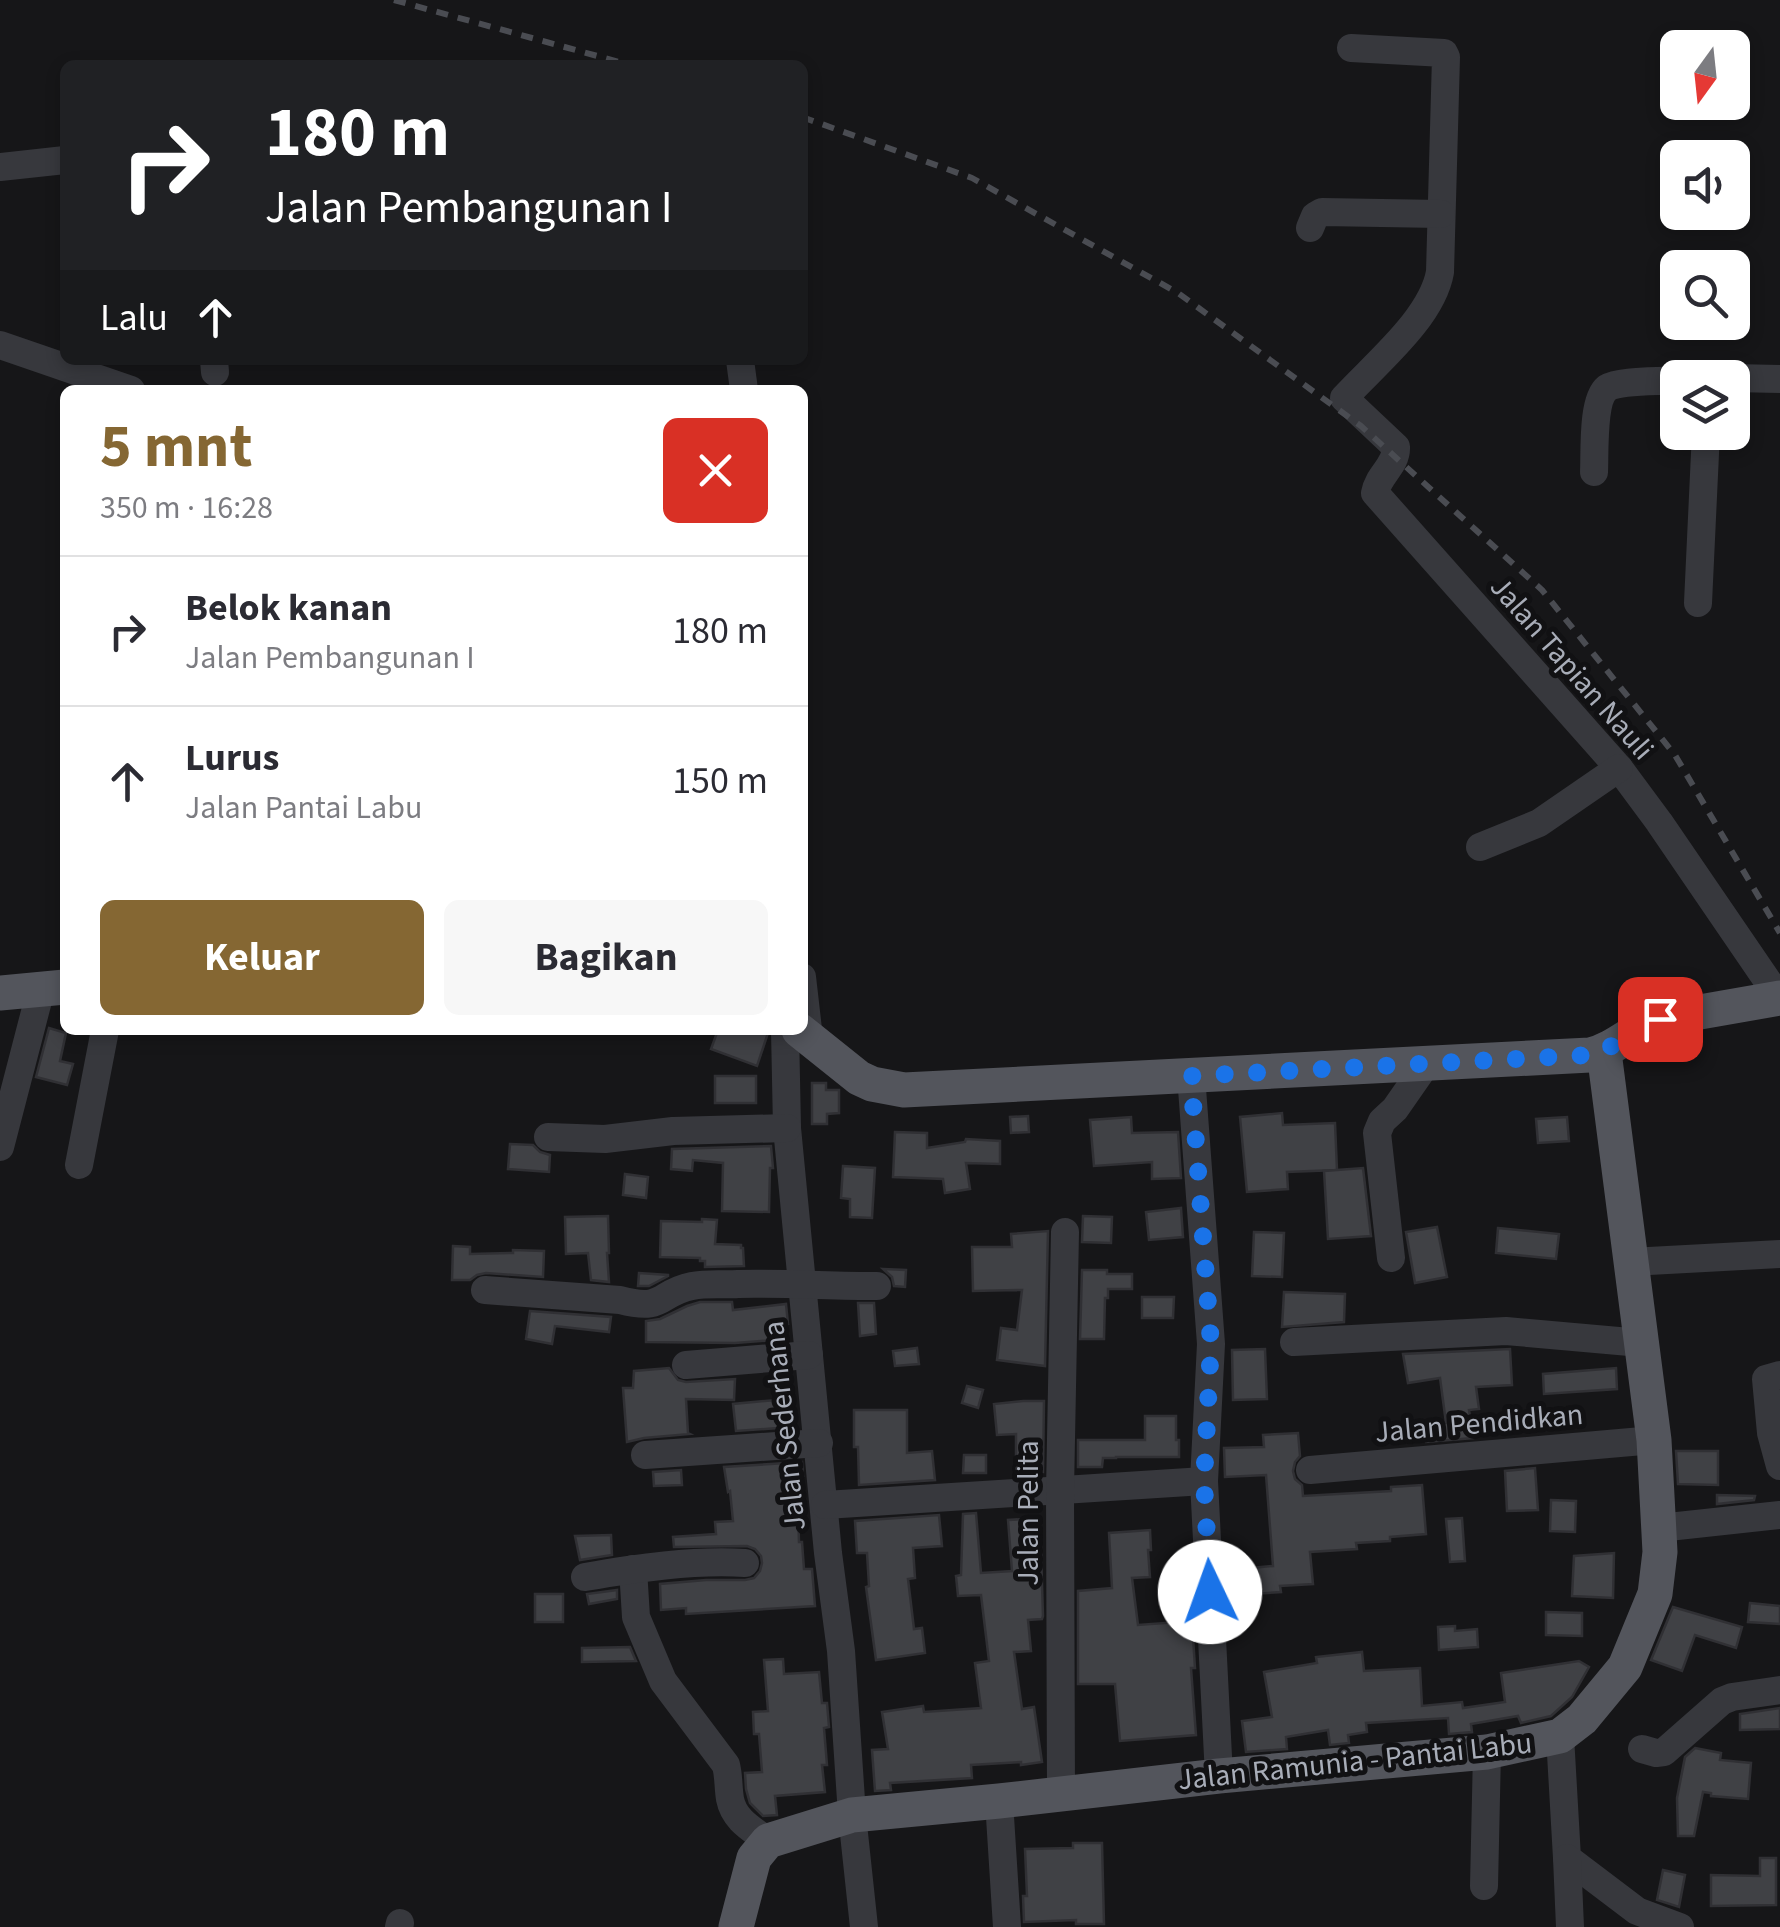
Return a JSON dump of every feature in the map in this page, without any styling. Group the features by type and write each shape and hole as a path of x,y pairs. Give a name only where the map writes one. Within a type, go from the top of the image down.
{"main road":[{"path":"0,993 53,988"},
{"path":"808,1031 859,1078 904,1090 1566,1057 1604,1052 1642,1026 1660,1019 1780,998"},
{"name":"Jalan Ramunia - Pantai Labu","path":"768,1840 852,1815 1487,1752 1560,1736 1582,1719 1625,1667 1655,1594 1660,1552 1654,1440 1604,1052"},
{"path":"736,1927 754,1858 768,1840"}],"street":[{"path":"1310,228 1315,216 1322,212 1440,214 1444,53 1351,48"},
{"path":"0,167 60,161"},
{"name":"Jalan Tapian Nauli","path":"1440,214 1440,272 1434,295 1422,315 1344,398 1396,447 1396,458 1376,487 1378,498 1619,768 1780,998"},
{"path":"0,345 116,385"},
{"path":"1750,378 1780,378"},
{"path":"1594,472 1600,397 1610,386 1660,381"},
{"path":"1698,603 1705,450"},
{"path":"1480,847 1538,823 1619,768"},
{"path":"0,1147 53,988"},
{"path":"79,1166 104,1035"},
{"name":"Jalan Sederhana","path":"799,1035 787,1128 864,1927"},
{"path":"1391,1258 1377,1133 1427,1063"},
{"path":"1191,1076 1211,1344 1204,1481 1219,1776"},
{"path":"548,1137 606,1140 673,1131 787,1128"},
{"name":"Jalan Pelita","path":"1061,1794 1060,1491 1065,1232"},
{"path":"1630,1262 1780,1254"},
{"path":"486,1290 620,1300 640,1306 697,1285 878,1286"},
{"path":"1294,1342 1506,1331 1641,1343"},
{"path":"686,1364 810,1355"},
{"path":"1780,1375 1766,1379 1771,1433 1780,1466"},
{"name":"Jalan Pendidkan","path":"1310,1470 1654,1440"},
{"path":"645,1455 819,1443"},
{"path":"825,1505 1204,1481"},
{"path":"1660,1528 1780,1515"},
{"path":"584,1576 745,1562"},
{"path":"633,1569 636,1617 663,1681 726,1765 735,1813 768,1840"},
{"path":"1642,1749 1664,1752 1722,1701 1780,1690"},
{"path":"1560,1736 1570,1927"},
{"path":"1484,1886 1487,1752"},
{"path":"998,1801 1007,1927"},
{"path":"1566,1858 1637,1911 1680,1927"}],"building":[{"path":"49,1028 60,1031 60,1035 66,1035 60,1061 73,1064 67,1085 36,1077"},
{"path":"716,1035 767,1035 757,1066 711,1049"},
{"path":"715,1076 756,1076 756,1103 715,1103"},
{"path":"812,1083 826,1083 826,1090 839,1090 839,1113 827,1114 827,1124 812,1124"},
{"path":"1282,1113 1283,1125 1335,1123 1337,1170 1287,1172 1288,1189 1247,1192 1240,1117"},
{"path":"1028,1116 1029,1132 1011,1133 1010,1117"},
{"path":"1131,1117 1132,1133 1178,1132 1181,1178 1152,1179 1152,1162 1094,1166 1090,1120"},
{"path":"1567,1117 1569,1141 1538,1143 1536,1119"},
{"path":"895,1132 927,1133 927,1148 966,1139 1000,1141 1000,1164 966,1163 970,1189 945,1193 943,1179 893,1177"},
{"path":"510,1144 533,1145 550,1155 549,1172 508,1169"},
{"path":"771,1146 769,1212 722,1211 723,1163 693,1160 692,1171 671,1169 672,1149"},
{"path":"843,1166 875,1168 872,1218 850,1217 850,1199 841,1198"},
{"path":"1363,1168 1371,1236 1328,1239 1324,1171"},
{"path":"625,1174 648,1177 646,1198 623,1195"},
{"path":"1181,1208 1183,1237 1149,1240 1146,1212"},
{"path":"608,1216 609,1282 591,1280 588,1253 566,1254 565,1217"},
{"path":"1083,1216 1112,1217 1111,1243 1082,1242"},
{"path":"717,1220 715,1244 741,1245 744,1266 705,1267 700,1258 660,1257 661,1221"},
{"path":"1437,1227 1447,1277 1415,1283 1406,1232"},
{"path":"1498,1228 1559,1234 1556,1259 1496,1253"},
{"path":"1048,1231 1045,1366 997,1360 1001,1328 1017,1330 1022,1290 973,1291 972,1247 1012,1247 1011,1234"},
{"path":"1254,1232 1284,1233 1282,1277 1252,1276"},
{"path":"453,1246 470,1247 470,1254 544,1251 543,1277 486,1273 470,1280 452,1280"},
{"path":"883,1269 906,1270 905,1287 894,1286 892,1277"},
{"path":"1082,1270 1132,1274 1132,1289 1108,1289 1104,1339 1080,1339"},
{"path":"639,1273 668,1276 649,1286 638,1286"},
{"path":"1284,1292 1345,1294 1344,1322 1282,1327"},
{"path":"1142,1297 1174,1297 1173,1318 1142,1318"},
{"path":"700,1302 732,1302 733,1310 786,1304 788,1324 773,1326 774,1340 646,1342 646,1321"},
{"path":"858,1303 874,1303 876,1334 860,1336"},
{"path":"530,1311 611,1317 609,1332 555,1326 552,1344 526,1339"},
{"path":"917,1348 919,1364 895,1366 893,1351"},
{"path":"1265,1349 1267,1399 1233,1400 1232,1350"},
{"path":"1510,1349 1512,1385 1476,1387 1479,1409 1469,1410 1473,1438 1426,1442 1424,1426 1446,1423 1440,1378 1408,1383 1403,1354"},
{"path":"669,1368 678,1380 686,1382 735,1379 734,1400 686,1399 690,1434 627,1442 623,1388 633,1388 634,1371"},
{"path":"1616,1368 1617,1389 1544,1394 1543,1374"},
{"path":"967,1386 983,1390 978,1408 962,1403"},
{"path":"776,1400 778,1428 736,1431 733,1404"},
{"path":"1044,1401 1043,1472 1016,1471 1016,1434 997,1435 994,1404"},
{"path":"854,1410 907,1410 907,1453 932,1451 935,1480 859,1485"},
{"path":"1145,1416 1176,1416 1179,1457 1103,1458 1102,1467 1078,1467 1078,1440 1145,1440"},
{"path":"1298,1433 1300,1456 1293,1471 1302,1485 1303,1496 1391,1491 1391,1487 1422,1485 1426,1534 1356,1543 1357,1549 1310,1552 1313,1584 1280,1586 1281,1592 1227,1592 1226,1573 1273,1566 1266,1475 1225,1477 1224,1448 1264,1447 1263,1435"},
{"path":"1676,1451 1718,1451 1718,1485 1678,1484"},
{"path":"964,1455 986,1455 986,1473 963,1473"},
{"path":"802,1462 803,1476 797,1477 799,1542 804,1569 812,1569 815,1606 686,1614 686,1608 661,1610 660,1584 745,1580 760,1571 761,1556 747,1546 674,1547 673,1537 716,1534 715,1522 733,1521 724,1467"},
{"path":"1535,1468 1538,1510 1507,1511 1505,1471"},
{"path":"681,1470 682,1485 654,1486 653,1472"},
{"path":"1717,1495 1755,1496 1754,1500 1717,1504"},
{"path":"1551,1500 1576,1501 1575,1532 1550,1531"},
{"path":"976,1513 981,1573 1012,1571 1008,1520 1040,1518 1043,1616 1028,1620 1031,1651 1014,1652 1022,1709 1034,1707 1042,1762 971,1765 972,1778 890,1783 891,1790 875,1791 872,1750 888,1749 882,1712 923,1706 924,1712 981,1708 975,1663 989,1661 981,1595 958,1596 956,1576 961,1575 963,1514"},
{"path":"939,1515 942,1546 913,1548 915,1578 908,1579 914,1629 922,1628 925,1653 876,1660 866,1587 867,1553 857,1553 855,1521"},
{"path":"1462,1518 1465,1561 1450,1562 1446,1519"},
{"path":"1150,1530 1150,1577 1132,1578 1138,1625 1192,1621 1196,1735 1120,1741 1115,1684 1078,1684 1078,1591 1112,1588 1109,1533"},
{"path":"611,1535 612,1555 580,1560 575,1536"},
{"path":"1614,1553 1613,1598 1572,1596 1574,1556"},
{"path":"617,1590 617,1599 589,1604 587,1594"},
{"path":"535,1594 563,1594 563,1622 535,1622"},
{"path":"1750,1603 1780,1606 1780,1624 1748,1622"},
{"path":"1673,1607 1742,1627 1736,1648 1695,1635 1682,1671 1651,1660"},
{"path":"1546,1612 1582,1613 1582,1636 1546,1635"},
{"path":"1455,1626 1455,1631 1477,1629 1478,1647 1439,1650 1438,1627"},
{"path":"630,1647 636,1661 582,1662 582,1648"},
{"path":"1362,1652 1364,1671 1420,1668 1422,1706 1462,1702 1463,1708 1505,1702 1501,1673 1579,1661 1589,1667 1572,1697 1551,1716 1521,1723 1518,1716 1471,1724 1472,1732 1449,1734 1448,1718 1366,1723 1367,1732 1348,1735 1349,1743 1330,1745 1328,1730 1286,1737 1287,1749 1246,1752 1242,1721 1272,1717 1264,1672 1317,1663 1316,1657"},
{"path":"783,1659 784,1674 819,1672 829,1727 824,1728 825,1792 775,1796 777,1815 763,1816 750,1803 745,1773 762,1772 753,1712 768,1711 764,1660"},
{"path":"1780,1708 1780,1729 1740,1730 1740,1714"},
{"path":"1695,1748 1721,1753 1720,1760 1751,1763 1748,1799 1703,1792 1694,1836 1678,1836 1677,1798 1685,1757"},
{"path":"1073,1843 1102,1843 1104,1924 1076,1924 1076,1920 1024,1922 1025,1849 1073,1848"},
{"path":"1760,1858 1776,1858 1776,1905 1711,1906 1711,1875 1760,1876"},
{"path":"1663,1870 1685,1875 1679,1907 1657,1900"}],"railway":[{"path":"394,0 612,60"},
{"path":"808,119 972,178 1178,293 1361,426 1542,590 1675,755 1780,933"}],"route":[{"path":"1210,1592 1204,1481 1211,1344 1191,1076 1590,1055 1604,1052 1642,1026 1660,1019"}]}
